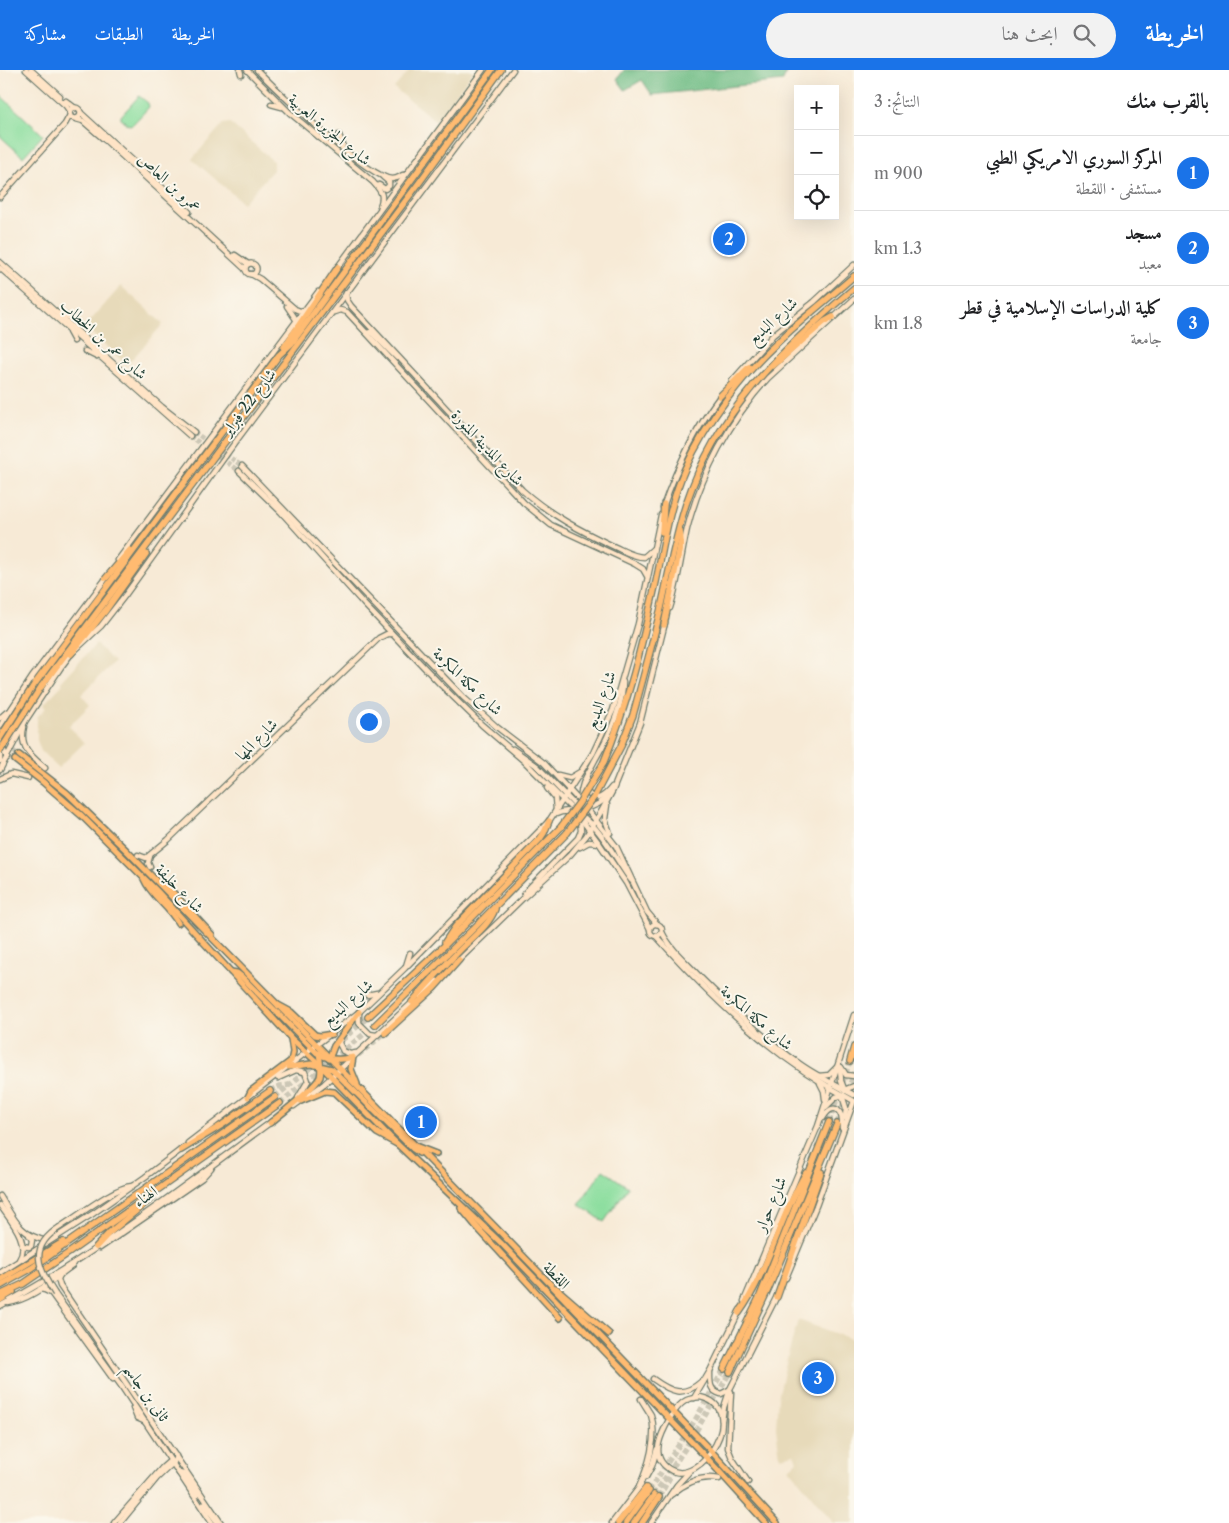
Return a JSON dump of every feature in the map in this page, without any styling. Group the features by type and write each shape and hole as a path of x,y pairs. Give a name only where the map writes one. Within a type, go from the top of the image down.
{"highway":[{"name":"شارع 22 فبراير","path":"1,745 34,684 279,355 291,344 492,70"},
{"name":"شارع 22 فبراير","path":"1,745 41,688 501,70"},
{"path":"490,86 506,70"},
{"path":"279,355 338,267"},
{"name":"شارع البديع","path":"368,1017 444,946 561,827 579,803 603,764 632,683 666,528 685,469 707,429 757,363 778,342 854,276"},
{"name":"شارع البديع","path":"496,906 567,832 588,806 621,746 633,714 689,496 709,452 732,412 765,370 797,338 854,288"},
{"path":"765,370 772,367 833,317"},
{"path":"720,396 775,340 787,329 805,318"},
{"path":"662,548 660,542 664,504"},
{"path":"664,625 681,542 679,529"},
{"path":"106,578 149,530"},
{"path":"71,654 131,577 154,543 158,532"},
{"path":"444,946 455,927 540,839 549,821"},
{"path":"412,1002 430,980 494,914 496,906"},
{"path":"375,1025 496,906"},
{"path":"386,1033 434,988 459,960"},
{"path":"850,1061 854,1047"},
{"path":"180,1150 218,1127 270,1091"},
{"name":"الهناء","path":"0,1286 32,1268 274,1097"},
{"name":"الهناء","path":"0,1295 23,1284 280,1103"},
{"name":"شارع حوار","path":"829,1122 760,1296 727,1371 770,1285 837,1124"},
{"path":"777,1297 832,1137"},
{"path":"739,1313 757,1281 801,1180 815,1158"},
{"path":"96,1247 109,1233 148,1202 152,1194"},
{"path":"0,1280 62,1242 72,1239"},
{"path":"1,1303 23,1284"},
{"path":"618,1523 649,1492"},
{"path":"626,1523 649,1492"},
{"path":"634,1523 649,1492"},
{"path":"642,1523 649,1492"}],"main road":[{"name":"عمرو بن العاص","path":"26,70 64,104 72,116 83,121 247,266"},
{"path":"0,197 72,116 75,108 31,70"},
{"name":"شارع الجزيرة العربية","path":"247,70 290,112 358,168 381,192 382,200 377,212"},
{"name":"شارع الجزيرة العربية","path":"257,70 305,116 366,165 393,179 402,176 410,168"},
{"name":"شارع 22 فبراير","path":"0,726 33,676 483,70"},
{"name":"شارع 22 فبراير","path":"0,770 29,714 50,682 71,654 101,627 126,594 234,444 513,70"},
{"path":"272,104 290,112"},
{"name":"عمرو بن العاص","path":"75,108 79,109 81,113 247,266"},
{"path":"72,116 79,117 81,113"},
{"path":"339,135 345,149"},
{"path":"358,168 382,188 389,187 388,181 366,165"},
{"name":"شارع عمر بن الخطاب","path":"0,262 192,434 110,366 0,268"},
{"name":"شارع البديع","path":"268,1083 360,1012 549,821 572,791 610,718 638,624 664,504 684,455 702,422 743,367 773,335 814,302 854,265"},
{"path":"253,273 255,266 247,266 247,273 253,273 297,310 305,310"},
{"name":"شارع المدينة المنورة","path":"346,293 347,300 351,306 522,490 540,505 576,528 640,557"},
{"path":"270,1123 332,1077 459,960 557,868 575,849 593,825 608,801 640,723 664,625 676,586 689,521 719,448 760,386 854,299"},
{"path":"286,302 297,321"},
{"path":"54,310 74,320"},
{"name":"شارع المدينة المنورة","path":"332,312 345,310 524,503 551,524 635,564 645,570 648,577"},
{"path":"67,328 74,341"},
{"path":"367,334 371,332 390,352 405,363"},
{"path":"84,351 110,366"},
{"name":"شارع مكة المكرمة","path":"242,466 446,679 484,716 536,757 572,791 616,846 628,868 647,912 657,924"},
{"name":"شارع مكة المكرمة","path":"239,471 281,512 382,624 460,704 565,798 599,843 627,886 650,928"},
{"path":"635,564 642,564 643,561 640,557 649,555 655,547"},
{"path":"379,638 382,624"},
{"name":"شارع المها","path":"150,856 379,638 392,634"},
{"path":"589,829 584,816 582,786 611,726 621,697 623,676"},
{"path":"446,679 452,680"},
{"path":"0,718 14,706"},
{"path":"10,712 1,734 4,741 10,740 26,720"},
{"path":"29,714 23,730 23,742 29,753 45,768"},
{"path":"1,745 15,741"},
{"path":"1,745 12,748"},
{"path":"1,745 7,758"},
{"path":"508,746 537,766 565,798 576,805 583,806 601,803 613,790"},
{"path":"0,755 0,761"},
{"name":"شارع خليفة","path":"19,755 67,793 95,819 276,1004 315,1047"},
{"name":"شارع خليفة","path":"15,760 82,816 143,876 181,915 291,1038 307,1053"},
{"path":"555,774 570,778 586,765"},
{"path":"532,769 555,798 555,813 564,811 584,816 593,825 633,883"},
{"path":"0,779 11,774 28,778"},
{"path":"588,774 587,791 589,795 597,799 605,796 617,780"},
{"path":"523,898 528,888 580,834 581,828 572,791"},
{"path":"608,801 605,814 606,823 616,846"},
{"path":"549,821 559,815 567,815 577,822 580,834"},
{"path":"557,868 584,843 599,843"},
{"path":"138,855 146,858 150,856 150,867"},
{"path":"487,877 496,873"},
{"path":"143,876 148,887 174,915 178,923"},
{"path":"165,884 208,930 221,948"},
{"path":"457,914 460,903"},
{"path":"657,924 661,927 662,932 656,936 651,934 650,928 657,924"},
{"name":"شارع مكة المكرمة","path":"662,932 669,944 732,1008 774,1044 831,1086"},
{"name":"شارع مكة المكرمة","path":"656,936 737,1019 794,1066 819,1082 854,1095"},
{"path":"405,968 410,953"},
{"path":"231,972 242,976 315,1047 319,1055 319,1078 300,1100"},
{"path":"367,995 379,993"},
{"path":"276,1004 291,1012 315,1035 332,1034"},
{"path":"360,1012 359,1023 368,1033 376,1035"},
{"path":"332,1077 329,1068 334,1046 360,1012"},
{"name":"شارع حوار","path":"694,1398 710,1371 739,1313 818,1126 854,1015"},
{"path":"342,1036 339,1044 343,1051 350,1054 358,1052"},
{"path":"248,1097 252,1091 291,1061 293,1048 291,1038"},
{"name":"اللقطة","path":"315,1047 330,1059 338,1071 359,1089 425,1156 711,1451 777,1523"},
{"name":"اللقطة","path":"307,1053 501,1243 706,1457 766,1523"},
{"path":"319,1055 330,1059 353,1057"},
{"path":"353,1057 351,1069 359,1089"},
{"path":"818,1076 829,1075 836,1069 839,1063"},
{"path":"839,1063 846,1075 854,1076"},
{"path":"839,1063 846,1104 841,1137"},
{"path":"289,1067 306,1064 320,1065 338,1071 413,1149 425,1156"},
{"path":"268,1083 288,1073 302,1070 307,1074 308,1081 300,1100"},
{"path":"819,1082 825,1095 823,1110"},
{"name":"الهناء","path":"0,1273 133,1186 268,1083"},
{"path":"831,1086 845,1093"},
{"path":"823,1110 830,1102 854,1086"},
{"path":"300,1100 325,1091 334,1092 377,1133 385,1139 400,1145"},
{"name":"شارع مكة المكرمة","path":"845,1093 854,1101"},
{"path":"651,1523 680,1480 706,1457 720,1435 726,1399 789,1271 816,1206 854,1101"},
{"path":"818,1126 827,1112 837,1110 841,1112 843,1117 841,1137"},
{"path":"846,1124 854,1112"},
{"name":"الهناء","path":"1,1303 19,1296 96,1247 270,1123"},
{"path":"416,1147 436,1154"},
{"path":"1,1303 20,1300 40,1289 202,1178 214,1164"},
{"name":"ثانى بن جاسم","path":"133,1186 125,1187 112,1194 60,1227 45,1240 39,1256 42,1274 53,1294 103,1359 160,1445 219,1523"},
{"path":"0,1196 20,1228 32,1240 31,1246 23,1246"},
{"path":"455,1199 471,1220 560,1318"},
{"path":"0,1205 21,1237 23,1246 22,1256 16,1263"},
{"path":"28,1235 49,1242"},
{"path":"53,1294 52,1286 60,1286 58,1279 61,1274"},
{"path":"549,1285 564,1294 609,1334"},
{"name":"ثانى بن جاسم","path":"60,1286 170,1448 177,1472 212,1523"},
{"path":"531,1286 535,1296"},
{"path":"40,1289 53,1294"},
{"path":"710,1371 710,1385 714,1391 721,1394 731,1387"},
{"path":"653,1379 668,1389 680,1392 690,1390 706,1377"},
{"path":"731,1387 728,1448 732,1458 748,1482"},
{"path":"612,1523 649,1492 652,1467 660,1436 674,1413 686,1400 700,1397 711,1401 719,1409 722,1420"},
{"path":"641,1398 651,1416 653,1429 648,1467 649,1492"},
{"path":"138,1403 145,1405"},
{"path":"153,1416 154,1424"},
{"path":"120,1523 163,1470 165,1457 150,1430"},
{"path":"160,1445 167,1450 170,1448"},
{"path":"657,1445 660,1459 667,1468 677,1472 690,1472"},
{"path":"114,1523 173,1461 178,1464 196,1492"},
{"path":"163,1470 183,1474 219,1523"},
{"path":"669,1496 692,1481 708,1478 718,1479"}],"shaded area":[{"path":"410,70 474,70 436,121 394,88"},
{"path":"230,123 273,161 273,170 243,203 192,159 223,124"},
{"path":"121,286 163,324 127,365 85,327"},
{"path":"96,644 114,662 81,695 90,705 69,726 84,743 58,768 41,751 37,740 37,717 46,708 43,705 63,684 61,682"},
{"path":"421,1109 433,1122 420,1135 408,1122"},
{"path":"798,1320 854,1340 854,1523 834,1523 789,1468 797,1461 794,1454 780,1457 776,1428 778,1398"}],"green space":[{"path":"624,70 787,70 783,81 652,95 642,80 625,90 617,79"},
{"path":"0,95 43,135 23,157 0,136"},
{"path":"139,96 148,103 149,107 133,124 129,125 121,119 121,116"},
{"path":"603,1170 628,1187 604,1222 579,1204"}],"tunnel":[{"path":"194,432 242,466"},
{"path":"190,436 239,471"},
{"path":"1,743 19,755"},
{"path":"323,1057 368,1017"},
{"path":"280,1103 375,1025"},
{"path":"358,1055 385,1033"},
{"path":"829,1122 850,1061"},
{"path":"275,1097 316,1063"},
{"path":"848,1091 854,1072"},
{"path":"270,1091 280,1086 290,1085"},
{"path":"837,1124 845,1099"},
{"path":"649,1491 697,1417 724,1369"},
{"path":"654,1495 692,1438 730,1372"},
{"path":"659,1497 670,1477"}],"place":[{"name":"مسجد","path":"729,239"},
{"name":"المركز السوري الامريكي الطبي","path":"421,1122"},
{"name":"كلية الدراسات الإسلامية في قطر","path":"818,1378"}]}
